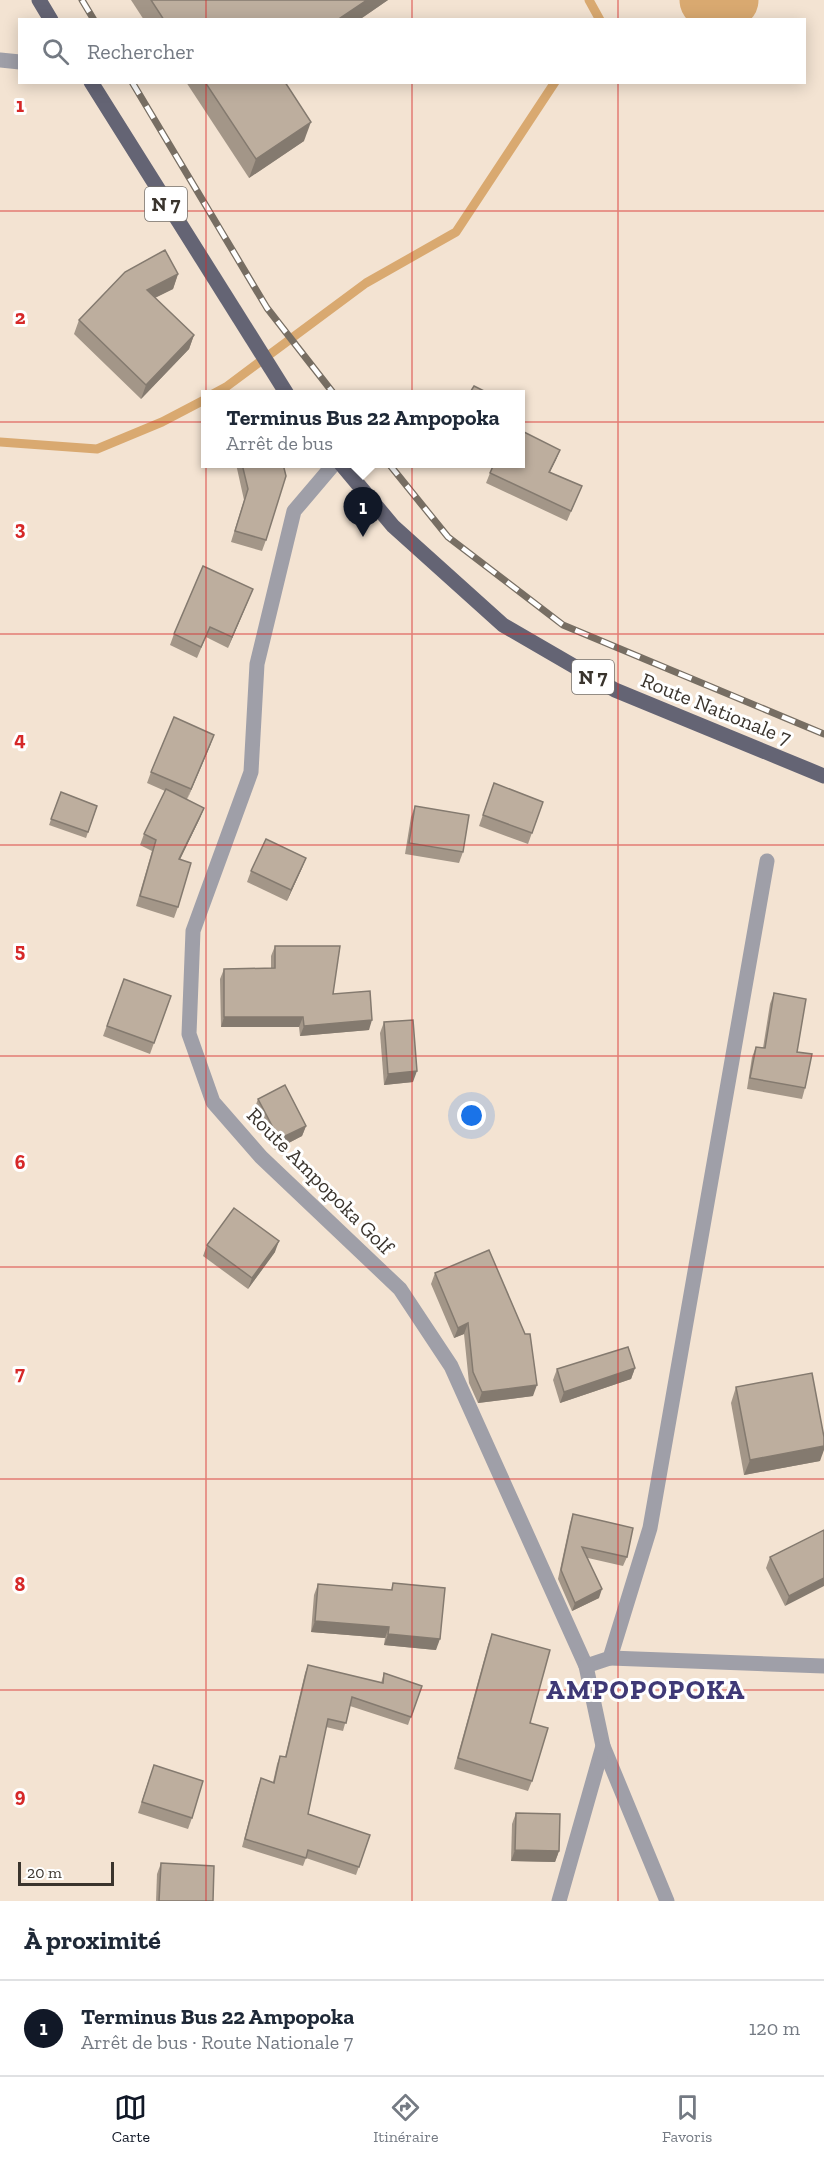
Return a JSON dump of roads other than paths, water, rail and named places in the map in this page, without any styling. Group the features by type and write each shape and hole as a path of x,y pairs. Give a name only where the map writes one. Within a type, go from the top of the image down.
{"main road":[{"path":"39,0 50,18"},
{"name":"N 7","path":"92,84 283,390"},
{"name":"Route Nationale 7","path":"344,468 393,525 503,625 615,690 824,776"}],"street":[{"path":"0,60 18,62"},
{"name":"Route Ampopoka Golf","path":"331,468 294,511 257,664 251,772 193,931 189,1034 213,1102 261,1157 400,1289 451,1366 586,1666 603,1746 667,1901"},
{"path":"610,1658 650,1528 767,861"},
{"path":"586,1666 610,1658 824,1666"},
{"path":"559,1901 603,1746"}],"waterway":[{"path":"589,0 599,18"},
{"path":"708,0 713,3 730,0"},
{"path":"220,390 366,283 456,232 554,84"},
{"path":"0,442 97,449 162,422 201,402"}],"railway":[{"path":"82,0 93,18"},
{"path":"133,84 267,308 331,390"},
{"path":"392,468 448,537 563,625 824,734"}],"place":[{"name":"Terminus Bus 22 Ampopoka","path":"363,537"}],"district":[{"name":"AMPOPOPOKA","path":"646,1690"}]}
